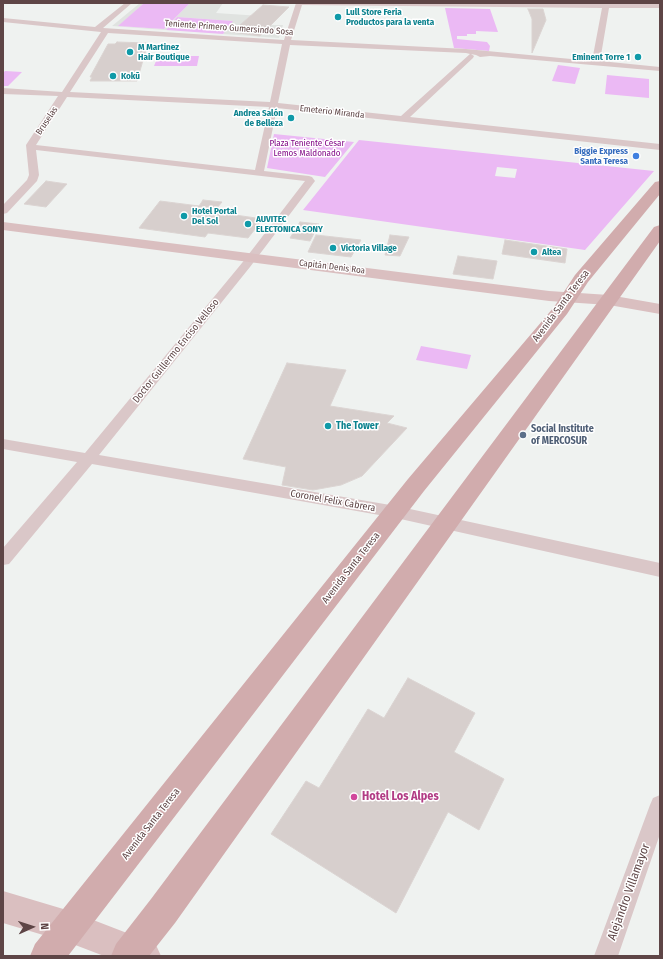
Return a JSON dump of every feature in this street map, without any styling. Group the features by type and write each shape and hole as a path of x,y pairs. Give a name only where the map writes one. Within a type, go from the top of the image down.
{"main road":[{"name":"Avenida Santa Teresa","path":"47,956 416,485 561,310 581,279 660,185"},
{"name":"Capitán Denis Roa","path":"3,226 569,298 609,300 660,309"},
{"path":"3,907 70,927 135,954 446,522 660,230"}],"street":[{"name":"Bruselas","path":"3,211 32,181 34,175 31,147 66,94 101,30 129,3"},
{"path":"259,173 288,42 299,3 660,6"},
{"path":"596,63 606,6"},
{"name":"Teniente Primero Gumersindo Sosa","path":"3,20 101,30 454,52"},
{"path":"454,52 466,51 660,69"},
{"path":"454,52 470,56 490,54"},
{"path":"403,119 470,56"},
{"name":"Emeterio Miranda","path":"3,91 274,105 660,147"},
{"name":"Doctor Guillermo Enciso Velloso","path":"3,559 88,459 251,257 310,181 309,179 31,147"},
{"name":"Coronel Felix Cabrera","path":"3,444 396,512 660,570"},
{"name":"Alejandro Villamayor","path":"606,956 660,806"}],"shaded area":[{"path":"140,3 144,3 119,26 164,29 190,3 223,3 216,13 261,16 233,32 260,35 267,25 283,25 279,38 223,34 232,21 177,17 166,30 112,26"}],"green space":[{"path":"144,3 190,3 164,29 118,26"},
{"path":"445,8 490,9 498,32 476,31 476,34 457,36 457,39 487,42 490,46 489,51 454,48"},
{"path":"177,17 233,21 223,34 166,30"},
{"path":"158,56 199,56 197,66 154,66"},
{"path":"558,65 580,68 575,84 552,81"},
{"path":"5,71 22,72 8,86 3,86 3,73"},
{"path":"607,75 649,79 649,98 605,94"},
{"name":"Plaza Teniente César Lemos Maldonado","path":"274,134 354,142 325,177 267,168"},
{"path":"359,140 654,171 585,250 303,210","holes":["497,167 517,169 515,178 495,176"]},
{"path":"421,346 471,355 467,369 416,360"}],"building":[{"path":"263,5 289,7 260,36 232,32"},
{"path":"528,9 543,9 546,20 532,53 532,19"},
{"path":"117,42 148,43 137,81 90,81 92,77 90,77 108,44 115,44"},
{"path":"46,181 67,184 46,207 24,204"},
{"name":"Hotel Portal Del Sol","path":"203,200 222,202 217,208 224,209 221,213 263,219 248,238 208,233 205,237 139,228 160,201 199,206"},
{"path":"300,222 319,224 310,241 290,238"},
{"name":"Victoria Village","path":"316,235 361,240 351,257 308,252"},
{"path":"390,235 409,237 400,256 385,255"},
{"name":"Altea","path":"505,240 567,249 565,263 502,254"},
{"path":"458,256 497,261 493,279 453,274"},
{"name":"The Tower","path":"287,363 346,370 330,406 394,416 387,423 407,428 362,476 341,485 313,490 282,485 286,467 243,459"},
{"name":"Hotel Los Alpes","path":"408,678 475,713 454,752 504,779 479,830 448,812 396,913 271,834 306,781 319,788 368,709 384,718"}],"place":[{"name":"Lull Store Feria Productos para la venta","path":"338,17"},
{"name":"M Martinez Hair Boutique","path":"130,52"},
{"name":"Eminent Torre 1","path":"638,57"},
{"name":"Kokū","path":"113,76"},
{"name":"Andrea Salón de Belleza","path":"291,118"},
{"name":"Biggie Express Santa Teresa","path":"636,156"},
{"name":"Hotel Portal Del Sol","path":"184,216"},
{"name":"AUVITEC ELECTONICA SONY","path":"248,224"},
{"name":"Victoria Village","path":"333,248"},
{"name":"Altea","path":"534,252"},
{"name":"The Tower","path":"328,426"},
{"name":"Social Institute of MERCOSUR","path":"523,435"},
{"name":"Hotel Los Alpes","path":"354,797"}]}
